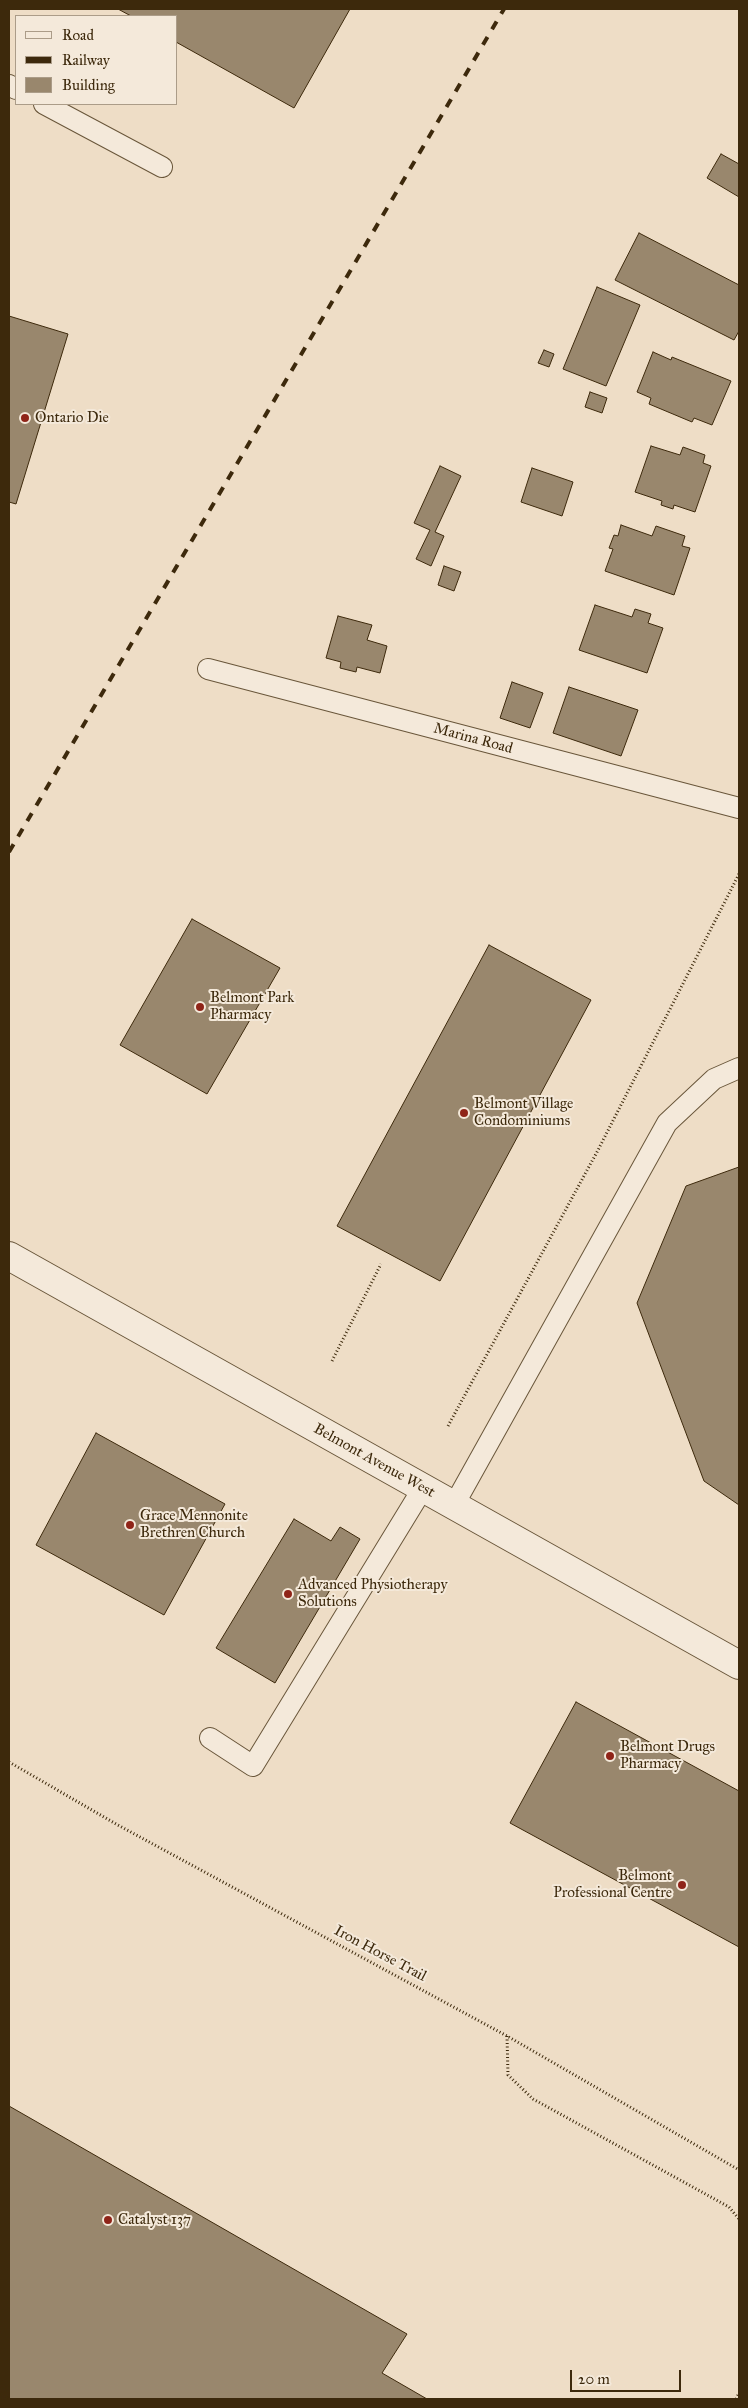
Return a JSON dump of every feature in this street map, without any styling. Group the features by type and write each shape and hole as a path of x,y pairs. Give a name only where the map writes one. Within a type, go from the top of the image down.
{"street":[{"name":"Belmont Avenue West","path":"9,1256 739,1665"}],"lane":[{"path":"46,105 162,167"},
{"name":"Marina Road","path":"208,669 739,808"},
{"path":"454,1505 668,1123 714,1079 739,1068"},
{"path":"210,1738 253,1766 423,1488"}],"path":[{"path":"448,1426 597,1152 739,874"},
{"path":"332,1361 381,1264"},
{"name":"Iron Horse Trail","path":"9,1762 116,1824 507,2036 739,2170"},
{"path":"507,2036 508,2075 533,2099 729,2207 739,2219"},
{"path":"736,2399 739,2393"}],"building":[{"path":"118,9 350,9 294,108 178,43 178,15 129,15"},
{"path":"721,154 739,164 739,197 707,178"},
{"path":"639,233 739,285 739,331 734,340 615,280"},
{"path":"597,287 640,305 606,386 563,369"},
{"name":"Ontario Die","path":"9,316 68,334 16,504 9,502"},
{"path":"544,350 554,354 549,367 538,363"},
{"path":"653,352 671,360 672,357 731,381 712,425 694,418 692,422 649,404 651,398 637,392"},
{"path":"590,392 607,398 602,413 585,407"},
{"path":"651,446 680,455 683,447 705,455 703,463 711,466 695,512 674,505 673,509 661,505 662,501 635,492"},
{"path":"440,466 461,476 435,532 444,536 431,566 416,559 430,530 414,523"},
{"path":"532,468 573,482 562,516 521,502"},
{"path":"621,525 652,536 656,526 685,536 682,546 690,548 674,595 605,571 613,549 609,548 614,535 618,536"},
{"path":"444,566 461,572 454,591 438,585"},
{"path":"595,605 632,617 635,609 651,614 648,623 663,628 647,673 579,650"},
{"path":"338,616 372,625 367,640 387,646 380,673 357,667 356,672 340,668 341,662 326,658"},
{"path":"512,682 543,693 530,728 500,718"},
{"path":"569,687 638,710 621,756 553,733"},
{"name":"Belmont Park Pharmacy","path":"192,919 280,968 207,1094 120,1045"},
{"name":"Belmont Village Condominiums","path":"489,945 591,1000 440,1281 337,1226"},
{"path":"739,1167 739,1505 704,1481 637,1303 686,1186"},
{"name":"Grace Mennonite Brethren Church","path":"96,1433 225,1504 164,1615 36,1545"},
{"name":"Advanced Physiotherapy Solutions","path":"294,1519 331,1541 340,1527 360,1539 275,1683 216,1648"},
{"name":"Belmont Professional Centre","path":"576,1702 739,1791 739,1947 510,1823"},
{"name":"Catalyst 137","path":"9,2106 407,2334 382,2373 427,2399 9,2399"}],"railway":[{"path":"9,852 504,9"}],"place":[{"name":"Ontario Die","path":"25,418"},
{"name":"Belmont Park Pharmacy","path":"200,1007"},
{"name":"Belmont Village Condominiums","path":"464,1113"},
{"name":"Grace Mennonite Brethren Church","path":"130,1525"},
{"name":"Advanced Physiotherapy Solutions","path":"288,1594"},
{"name":"Belmont Drugs Pharmacy","path":"610,1756"},
{"name":"Belmont Professional Centre","path":"682,1885"},
{"name":"Catalyst 137","path":"108,2220"}]}
